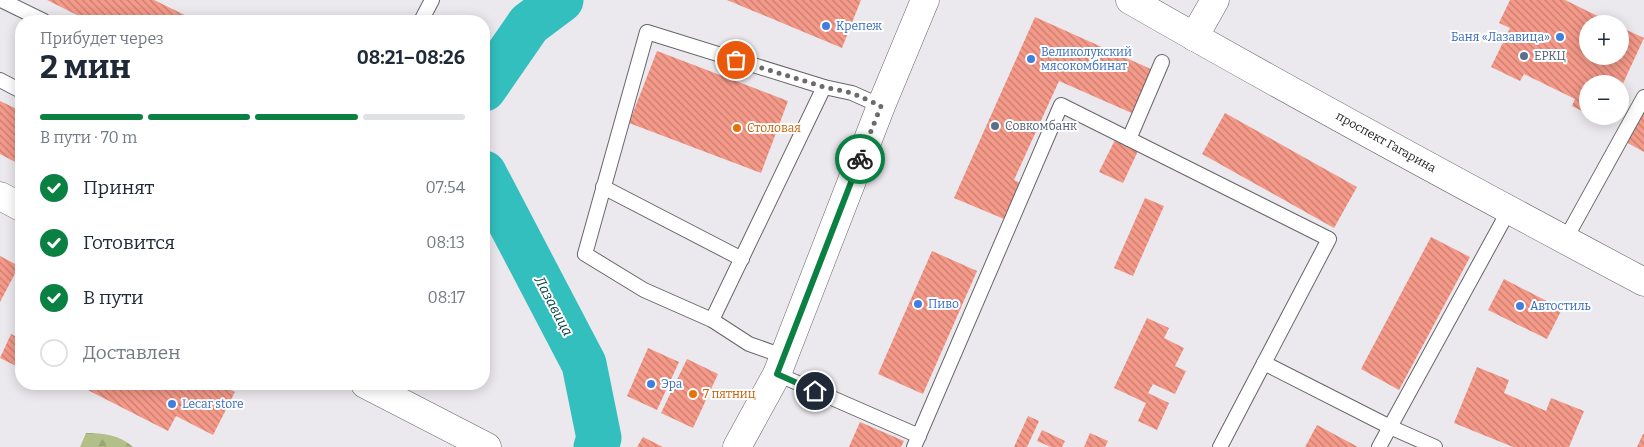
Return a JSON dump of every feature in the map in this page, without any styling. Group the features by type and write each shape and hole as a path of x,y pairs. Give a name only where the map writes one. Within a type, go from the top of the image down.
{"main road":[{"path":"737,447 780,365 881,106 926,0"},
{"name":"проспект Гагарина","path":"1130,0 1509,210 1644,282"},
{"path":"1194,37 1215,0"},
{"path":"0,196 15,204"},
{"path":"378,390 487,447"}],"lane":[{"path":"1,0 32,15"},
{"path":"424,15 432,0"},
{"path":"881,106 852,93 824,87 647,32 585,254 644,290 712,320 780,365 916,441 1061,105 1329,239 1220,447"},
{"path":"1128,139 1162,62"},
{"path":"0,80 15,88"},
{"path":"712,320 824,87"},
{"path":"1565,240 1644,97"},
{"path":"603,187 742,259"},
{"path":"1379,447 1509,210"},
{"path":"1264,362 1390,427 1435,447"}],"green space":[{"path":"86,433 99,433 111,436 123,440 133,447 80,447"}],"building":[{"path":"47,0 154,0 185,15 77,15"},
{"path":"727,0 861,0 842,48"},
{"path":"1510,0 1565,0 1596,15 1579,15 1579,65 1629,65 1629,31 1644,38 1627,75 1579,75 1579,110 1572,106 1575,99 1524,74 1520,81 1491,67 1510,28 1499,23"},
{"path":"1035,17 1153,70 1134,114 1059,81 1014,180 1020,183 1004,219 954,198"},
{"path":"657,51 788,101 761,173 629,123"},
{"path":"0,101 15,108 15,162 0,154"},
{"path":"1644,107 1644,152 1626,142"},
{"path":"1225,113 1357,187 1334,228 1202,154"},
{"path":"1115,140 1138,151 1123,183 1099,172"},
{"path":"1145,198 1164,206 1133,276 1114,268"},
{"path":"1431,237 1470,257 1399,390 1361,369"},
{"path":"932,251 977,271 923,394 878,374"},
{"path":"0,256 15,264 15,274 0,302"},
{"path":"1504,279 1562,309 1547,339 1488,310"},
{"path":"1147,318 1169,328 1164,338 1184,348 1175,366 1186,371 1175,394 1153,384 1148,393 1169,403 1157,430 1138,421 1146,403 1114,388"},
{"path":"11,334 15,336 15,366 0,358"},
{"path":"648,348 679,362 657,410 627,396"},
{"path":"687,359 718,374 693,428 661,413"},
{"path":"1477,367 1509,380 1504,393 1546,411 1551,398 1584,411 1569,447 1513,447 1454,423"},
{"name":"Lecar store","path":"88,390 231,390 235,392 213,435 176,416 168,431"},
{"path":"1028,416 1039,421 1027,447 1014,447"},
{"path":"860,422 904,441 901,447 849,447"},
{"path":"1317,425 1358,447 1305,447"},
{"path":"1042,430 1065,441 1062,447 1051,447 1037,441"},
{"path":"1090,433 1108,441 1105,447 1084,447"},
{"path":"1643,434 1644,447 1637,447"},
{"path":"643,437 663,447 637,447"}],"waterway":[{"name":"Лазавица","path":"490,80 529,24 561,0"},
{"name":"Лазавица","path":"490,184 584,364 599,438 596,447"}],"way so far":[{"path":"736,60 824,87 852,93 881,106 860,159"}],"place":[{"name":"Крепеж","path":"826,26"},
{"name":"Баня «Лазавица»","path":"1560,37"},
{"name":"ЕРКЦ","path":"1524,56"},
{"name":"Великолукский мясокомбинат","path":"1031,59"},
{"name":"Совкомбанк","path":"995,126"},
{"name":"Столовая","path":"737,128"},
{"name":"Пиво","path":"918,304"},
{"name":"Автостиль","path":"1520,306"},
{"name":"Эра","path":"651,384"},
{"name":"7 пятниц","path":"693,394"},
{"name":"Lecar store","path":"172,404"}],"route":[{"path":"815,391 777,374 860,159"}]}
